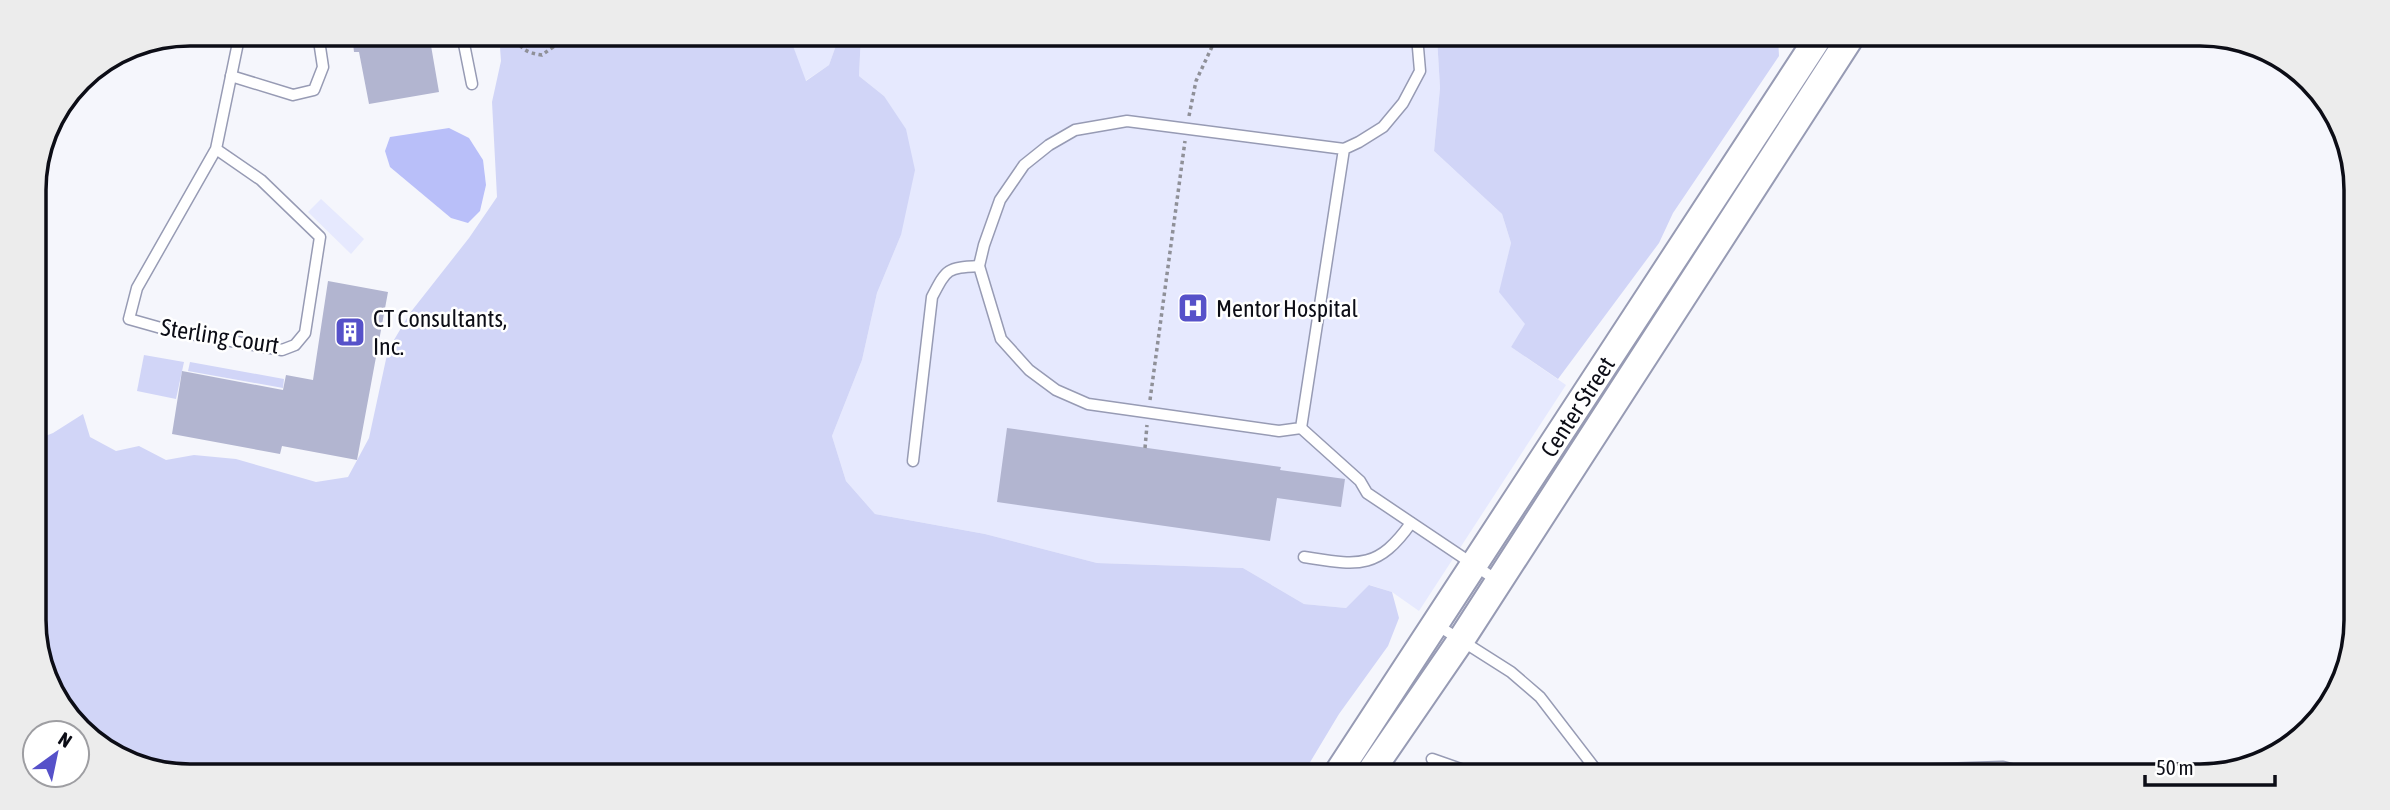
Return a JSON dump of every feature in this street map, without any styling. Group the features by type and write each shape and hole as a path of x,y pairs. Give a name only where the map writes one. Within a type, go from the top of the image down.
{"main road":[{"name":"Center Street","path":"1344,764 1813,46"},
{"name":"Center Street","path":"1376,764 1461,640 1845,46"}],"lane":[{"name":"Sterling Court","path":"216,149 261,180 320,237 305,333 296,345 282,350 168,330 129,319 137,288 216,149 237,46"},
{"path":"231,76 293,95 314,90 323,66 320,46"},
{"path":"464,46 471,84"},
{"path":"1418,46 1420,71 1403,103 1383,127 1344,149 1127,121 1075,130 1049,145 1024,165 1000,200 979,266 1001,339 1029,370 1056,390 1088,404 1279,431 1301,428 1360,481 1367,493 1498,582"},
{"path":"1301,428 1344,149"},
{"path":"913,461 932,297 943,277 953,268 979,266"},
{"path":"1304,557 1348,564 1364,562 1383,554 1397,543 1411,523"},
{"path":"1436,624 1511,673 1540,697 1592,764"},
{"path":"1432,759 1446,764"}],"path":[{"path":"518,46 531,54 542,55 553,46"},
{"path":"1145,448 1186,129 1196,81 1212,46"}],"shaded area":[{"path":"500,46 793,46 806,81 829,65 836,46 860,46 859,76 884,96 906,129 915,170 901,235 877,293 862,360 832,436 846,481 875,514 985,534 1097,563 1243,568 1304,604 1346,608 1369,585 1392,592 1399,618 1388,646 1339,714 1309,764 189,764 152,760 134,754 94,729 91,719 81,716 60,684 48,649 46,436 83,414 90,437 116,451 139,446 166,460 194,455 236,459 316,482 348,477 369,438 388,350 410,313 469,238 497,197 492,102 501,61"},
{"path":"793,46 836,46 829,65 805,81"},
{"name":"Mentor Hospital","path":"860,46 1438,46 1440,88 1434,151 1502,214 1511,243 1500,292 1526,324 1511,347 1566,385 1419,611 1392,592 1370,585 1346,608 1304,604 1243,568 1097,563 985,534 875,514 846,481 832,436 862,360 877,293 901,235 884,96 859,76"},
{"path":"1438,46 1778,46 1779,56 1673,213 1659,243 1558,379 1511,347 1525,324 1499,292 1511,243 1502,214 1434,151 1440,88"},
{"path":"321,199 364,239 351,254 308,212"},
{"path":"144,355 184,362 176,399 137,391"},
{"path":"190,362 284,379 283,388 188,371"}],"water":[{"path":"449,128 469,138 483,160 486,185 480,211 468,223 451,218 390,167 385,151 390,137"}],"building":[{"path":"353,46 431,46 439,92 369,104 359,52 354,52"},
{"name":"CT Consultants, Inc.","path":"328,281 388,292 357,460 282,446 280,454 172,434 182,371 283,390 286,375 313,380"},
{"path":"1007,428 1281,467 1280,470 1345,479 1341,507 1277,498 1270,541 997,502"}],"place":[{"name":"Mentor Hospital","path":"1193,308"},
{"name":"CT Consultants, Inc.","path":"350,332"}]}
